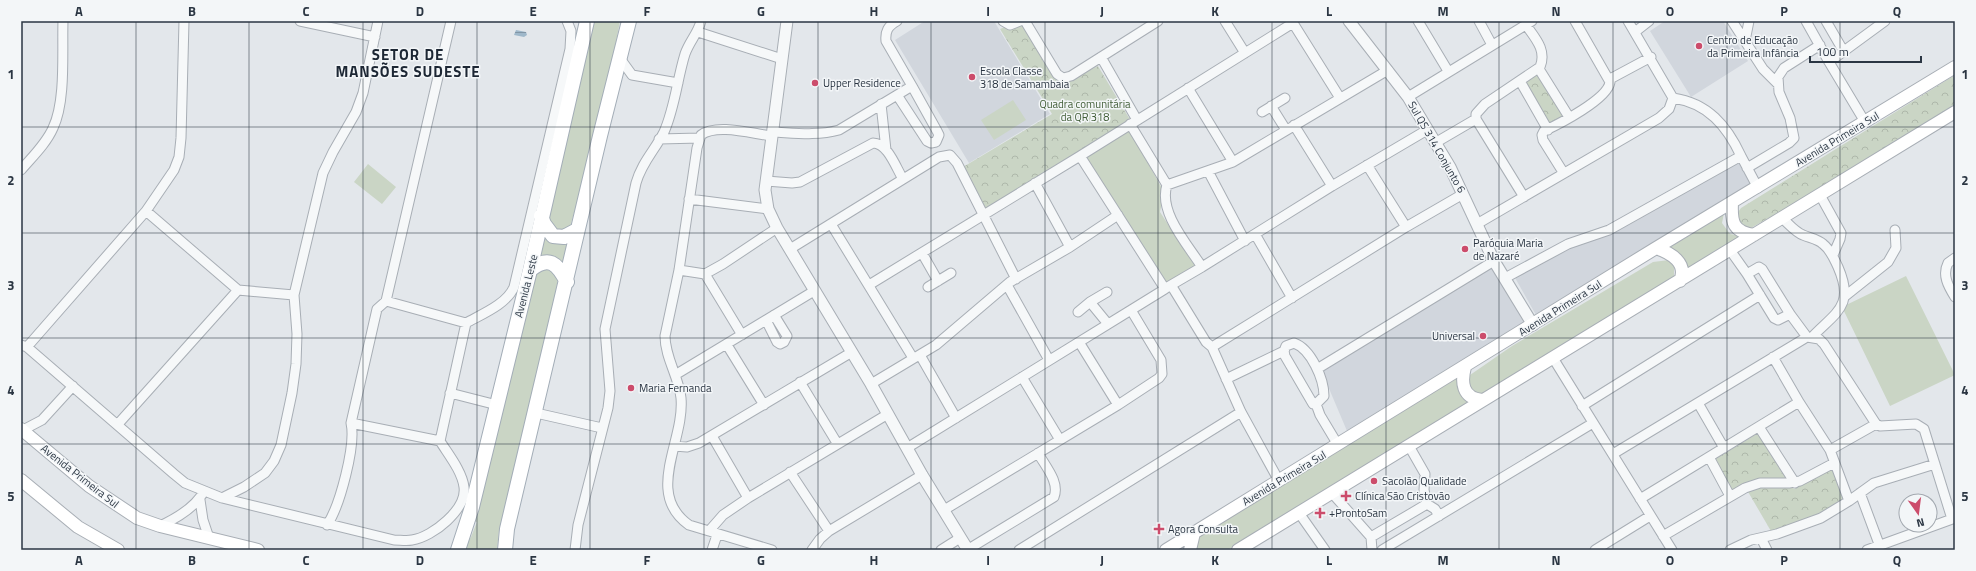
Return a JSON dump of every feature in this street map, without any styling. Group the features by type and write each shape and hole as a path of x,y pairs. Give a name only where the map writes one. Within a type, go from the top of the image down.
{"main road":[{"name":"Avenida Leste","path":"458,550 472,507 530,270 541,216 587,21"},
{"path":"505,550 507,529 567,282 577,230 629,21"},
{"name":"Avenida Primeira Sul","path":"1166,550 1656,248 1758,188 1955,67"},
{"path":"1238,550 1955,112"},
{"path":"1732,203 1731,216 1737,229 1743,234 1754,234"},
{"path":"541,216 544,224 552,236 564,237 577,230"},
{"path":"1656,248 1671,254 1679,262 1681,271 1680,281"},
{"path":"530,270 539,263 550,262 560,269 567,282"},
{"path":"1465,367 1462,378 1464,388 1470,396 1482,400"},
{"name":"Avenida Primeira Sul","path":"22,430 89,486 110,502 137,518 160,526 258,550"},
{"path":"21,480 78,527 118,550"},
{"path":"1190,550 1194,533"}],"street":[{"path":"21,170 44,143 53,129 59,114 61,98 63,21"},
{"path":"184,21 181,138 179,157 174,170 146,211 24,346 118,424 185,483 222,498 347,530 394,540 413,540 427,535 448,520 459,509 464,496 464,486 459,473 440,441 450,393 466,323 506,299 511,294 514,287 570,49 571,31 567,21"},
{"path":"300,21 375,37"},
{"path":"343,31 345,21"},
{"path":"222,498 244,487 265,473 274,461 281,445 296,364 297,334 294,295 323,173 332,152 358,106 363,93 378,21"},
{"path":"327,525 336,510 353,440 351,423 374,317 377,309 386,301 451,21"},
{"path":"575,550 578,525 610,391 605,329 636,183 643,164 669,120 685,54 698,32 701,21"},
{"path":"787,21 765,190 768,209 777,228 871,384 922,475 968,550 1054,497 1056,492 1051,475 1038,454"},
{"path":"897,21 888,29 886,41 939,135 936,142 931,143 927,141 897,95"},
{"path":"1003,21 1010,25 1020,21"},
{"path":"1025,21 1060,77 1063,78 1071,76 1158,21"},
{"path":"1225,21 1245,53"},
{"name":"Sul QS 314 Conjunto 6","path":"1350,21 1408,97 1463,194 1494,261 1533,325"},
{"path":"1418,21 1448,71"},
{"path":"1479,21 1492,44"},
{"path":"1563,172 1542,139 1542,135 1606,92 1610,79 1575,21"},
{"path":"1628,21 1651,57 1674,98 1694,103 1710,113 1728,131 1758,188"},
{"path":"1635,32 1648,21"},
{"path":"1732,21 1764,69 1778,84"},
{"path":"1745,41 1749,21"},
{"path":"1806,21 1865,122"},
{"path":"1826,21 1844,52"},
{"path":"1829,62 1885,21"},
{"path":"869,285 1080,156 1293,22 1340,98"},
{"path":"1408,97 1492,44 1529,23 1543,52 1543,61 1539,70 1485,104 1478,111 1476,119 1435,144"},
{"path":"698,32 782,59"},
{"path":"1747,168 1789,143 1794,138 1790,118 1779,92 1778,77 1784,68 1820,45"},
{"path":"619,57 632,75 678,83"},
{"path":"1101,57 1167,185 1164,198 1168,213 1202,267"},
{"path":"1610,79 1651,57"},
{"path":"1167,185 1233,162 1388,70"},
{"path":"1539,70 1569,118"},
{"path":"1520,81 1548,130"},
{"path":"772,550 758,548 689,525 682,520 669,497 668,485 681,406 676,375 666,350 665,336 679,270 688,199 700,138 706,131 720,129 772,134 828,133 851,124 912,86"},
{"path":"1188,88 1233,162"},
{"path":"1262,112 1285,98"},
{"path":"1477,224 1524,197 1563,172 1665,114 1670,109 1674,98"},
{"path":"882,104 886,150"},
{"path":"1272,106 1290,127 1332,186"},
{"path":"1476,119 1524,197"},
{"path":"907,448 1332,186 1427,130"},
{"path":"659,139 700,138"},
{"path":"766,181 800,182 866,146 877,143 886,150 903,179"},
{"path":"790,249 938,157 950,155 957,163 982,215 1016,279"},
{"path":"1080,156 1118,215 1206,342 1212,347 1241,412 1279,481"},
{"path":"1505,278 1568,244 1609,230 1740,156"},
{"path":"1367,165 1406,227"},
{"path":"1208,171 1245,240"},
{"path":"1035,183 1070,247"},
{"path":"1212,347 1406,227 1463,194"},
{"path":"1820,195 1841,233 1840,239 1832,255"},
{"path":"688,199 768,209"},
{"path":"146,211 238,290 294,295"},
{"path":"871,384 952,333 1007,284 1070,247 1118,215"},
{"path":"1613,454 1773,357 1810,337 1838,313 1844,297 1844,282 1832,255 1822,242 1799,233 1782,218"},
{"path":"831,224 956,418"},
{"path":"679,270 705,274 723,264 777,228"},
{"path":"1844,297 1888,262 1896,248 1895,230"},
{"path":"1255,234 1292,298"},
{"path":"1730,250 1776,320 1790,314"},
{"path":"922,253 938,281"},
{"path":"1955,258 1948,263 1945,275 1948,286 1955,297"},
{"path":"1316,370 1494,261"},
{"path":"1747,274 1759,267 1762,269 1790,314 1810,337 1824,344 1876,424 1880,426 1916,424 1924,429 1954,518 1879,544 1867,550"},
{"path":"928,287 951,273"},
{"path":"705,274 742,335"},
{"path":"1007,284 1049,360"},
{"path":"118,424 238,290"},
{"path":"676,375 814,291"},
{"path":"1078,312 1090,302 1107,292"},
{"path":"1582,406 1760,295"},
{"path":"386,301 466,323"},
{"path":"1090,302 1108,324"},
{"path":"944,510 1156,381 1162,374 1161,360 1131,310"},
{"path":"1079,342 1118,405"},
{"path":"1226,379 1284,351 1286,346 1294,343 1300,345 1316,370 1324,392 1322,399 1316,404"},
{"path":"727,345 764,404"},
{"path":"1284,351 1285,356 1306,393 1313,404 1316,404 1323,420 1338,445"},
{"path":"674,446 687,447 699,443 852,352"},
{"path":"1773,357 1798,402 1830,450 1849,501"},
{"path":"1553,358 1672,550"},
{"path":"1022,377 1060,440"},
{"path":"800,382 837,443"},
{"path":"36,442 37,431 42,420 73,386"},
{"path":"450,393 497,405"},
{"path":"1640,499 1798,402"},
{"path":"1698,403 1724,448"},
{"path":"1019,550 1241,412"},
{"path":"536,413 602,428"},
{"path":"712,550 713,533 723,515 837,443 888,414"},
{"path":"22,430 42,420"},
{"path":"351,423 440,441"},
{"path":"1382,550 1593,423"},
{"path":"1830,450 1876,424"},
{"path":"1759,427 1795,483"},
{"path":"712,436 748,498"},
{"path":"1409,446 1425,474 1424,490 1427,504 1435,509 1439,516"},
{"path":"1709,457 1730,496"},
{"path":"1663,536 1745,488 1760,483 1795,483 1834,463"},
{"path":"1730,550 1751,540 1794,529 1821,518 1849,501 1874,483 1935,464"},
{"path":"790,472 829,531"},
{"path":"812,550 820,539 829,531 922,475"},
{"path":"160,526 200,500 204,491"},
{"path":"1332,493 1371,537 1372,550"},
{"path":"1860,493 1879,544"},
{"path":"200,500 203,520 209,538"},
{"path":"1371,537 1427,504"},
{"path":"336,510 347,530"},
{"path":"1299,513 1325,550"},
{"path":"1595,550 1650,516"},
{"path":"941,550 960,538"},
{"path":"1761,538 1767,550"}],"shaded area":[{"name":"Escola Classe 318 de Samambaia","path":"925,21 994,21 1050,114 969,163 895,40"},
{"name":"Centro de Educação da Primeira Infância","path":"1665,21 1723,21 1748,61 1691,97 1650,31"},
{"path":"1740,157 1755,184 1536,315 1514,276"},
{"path":"1492,265 1526,323 1347,431 1322,372"}],"green space":[{"path":"595,21 620,21 601,120 569,230 560,233 547,223 570,112"},
{"name":"Quadra comunitária da QR 318","path":"1022,21 1056,79 1064,83 1098,66 1132,123 983,218 958,170 1052,114 1000,29"},
{"path":"1539,72 1568,118 1548,129 1522,81"},
{"path":"1955,75 1955,106 1814,193 1749,229 1742,227 1736,215 1741,208"},
{"path":"1013,100 1026,120 994,140 981,120"},
{"path":"1129,129 1164,192 1160,212 1197,269 1166,287 1083,156"},
{"path":"368,164 396,187 382,204 354,182"},
{"path":"1724,213 1722,223 1730,234 1741,236 1685,273 1684,260 1680,254 1669,248"},
{"path":"541,231 572,236 564,269 534,261"},
{"path":"1669,260 1674,264 1674,278 1482,395 1473,394 1468,382 1470,375 1512,346 1653,262"},
{"path":"548,265 558,279 541,367 499,530 497,550 463,550 471,537 477,522 473,521 536,270"},
{"path":"1906,276 1955,375 1890,406 1842,307"},
{"path":"1460,375 1475,404 1332,493 1227,550 1192,550 1199,535"},
{"path":"1760,432 1794,489 1833,468 1846,506 1794,533 1775,538 1747,490 1732,497 1712,461"}],"water":[{"path":"516,30 526,32 527,35 524,37 514,35"}],"place":[{"name":"Centro de Educação da Primeira Infância","path":"1699,46"},
{"name":"Escola Classe 318 de Samambaia","path":"972,77"},
{"name":"Upper Residence","path":"815,83"},
{"name":"Paróquia Maria de Nazaré","path":"1465,249"},
{"name":"Universal","path":"1483,336"},
{"name":"Maria Fernanda","path":"631,388"},
{"name":"Sacolão Qualidade","path":"1374,481"},
{"name":"Clínica São Cristovão","path":"1346,496"},
{"name":"+ProntoSam","path":"1320,513"},
{"name":"Agora Consulta","path":"1159,529"}],"district":[{"name":"SETOR DE MANSÕES SUDESTE","path":"408,62"}]}
